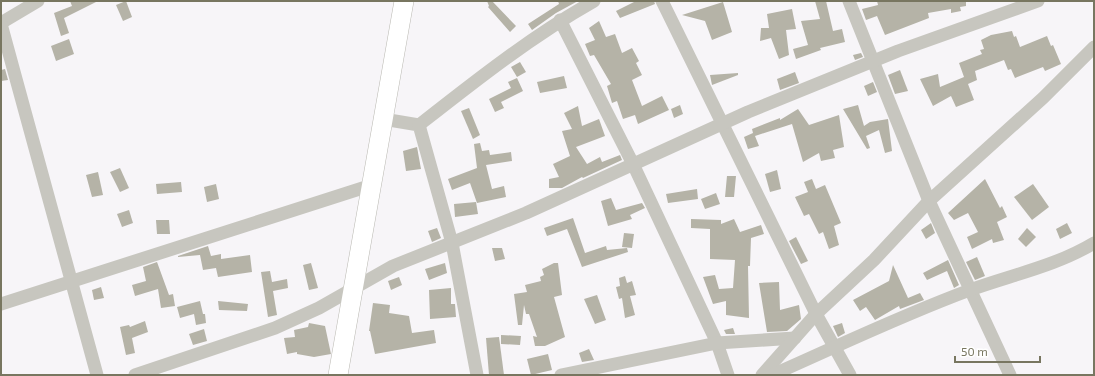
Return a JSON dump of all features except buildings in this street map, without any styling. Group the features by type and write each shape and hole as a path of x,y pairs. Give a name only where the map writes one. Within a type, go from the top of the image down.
{"highway":[{"path":"338,375 404,1"}],"street":[{"path":"38,1 1,24 97,375"},
{"path":"383,119 419,125 560,20 594,1"},
{"path":"662,1 816,314 836,347 850,375"},
{"path":"849,1 929,201 969,290 1010,375"},
{"path":"135,375 275,328 319,308 393,266 526,213 748,112 906,48 1038,1"},
{"path":"560,20 633,164 717,343 728,375"},
{"path":"762,375 816,314 874,260 929,201 1043,98 1094,47"},
{"path":"419,125 452,243 477,375"},
{"path":"1,304 71,280 372,185"},
{"path":"772,375 969,290 1077,253 1094,243"},
{"path":"1077,253 1094,254"},
{"path":"560,375 717,343 795,338"}]}
